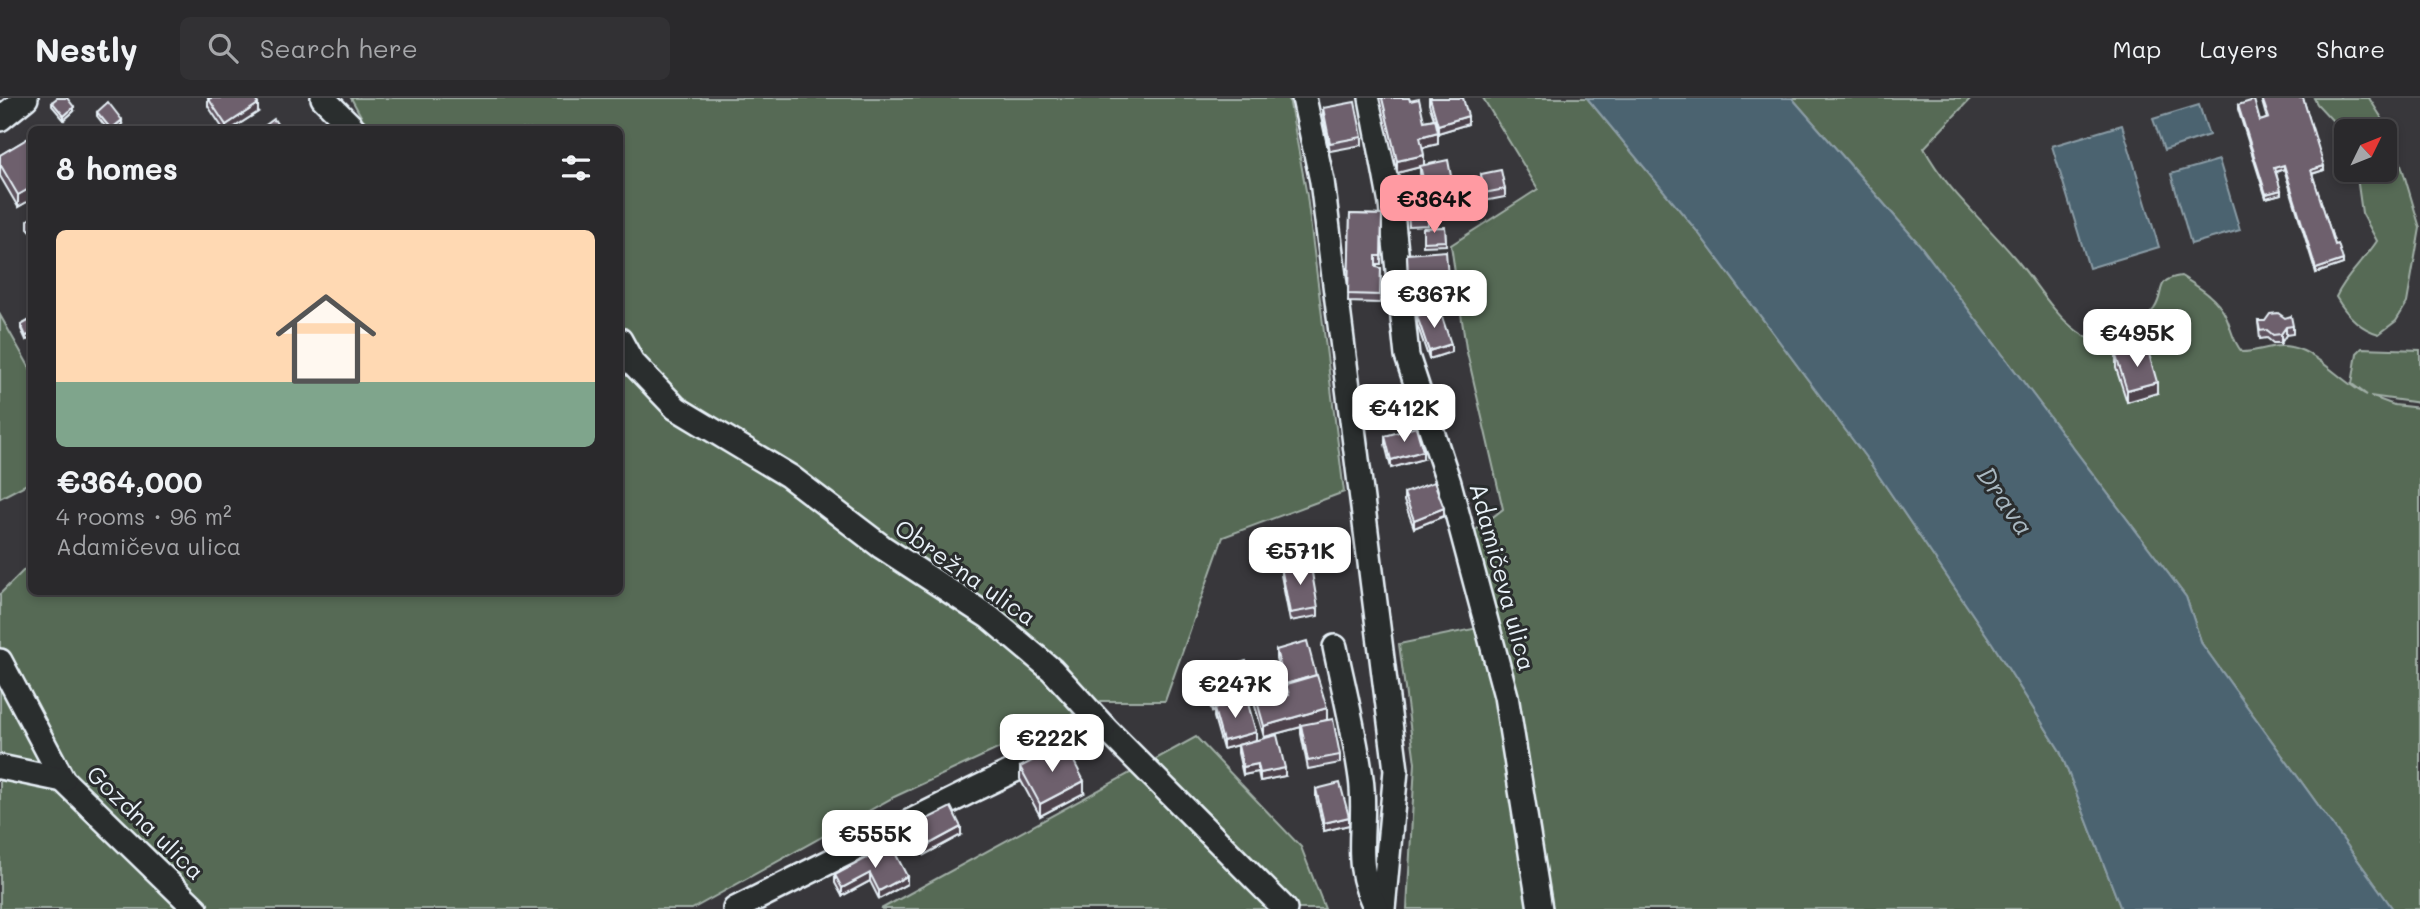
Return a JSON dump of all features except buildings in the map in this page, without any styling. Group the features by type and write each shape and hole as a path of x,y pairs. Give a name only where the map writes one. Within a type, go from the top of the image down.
{"street":[{"path":"0,119 26,98"},
{"path":"323,98 347,126"},
{"path":"1304,98 1322,181 1396,770 1382,909"},
{"name":"Adamičeva ulica","path":"1371,98 1391,204 1407,356 1450,483 1506,696 1540,909"},
{"name":"Obrežna ulica","path":"623,346 632,362 676,408 789,476 882,547 989,617 1052,670 1104,727 1285,909"},
{"path":"1335,647 1361,781 1361,870 1367,892 1377,909"},
{"name":"Gozdna ulica","path":"0,661 63,780 196,909"},
{"path":"735,909 1104,727"},
{"path":"0,767 63,780"}],"green space":[{"path":"351,98 1289,98 1307,196 1344,492 1223,537 1165,701 1101,701 894,797 692,909 0,909 0,594 28,566 28,595 623,595 623,126 350,126 362,118"},
{"path":"1483,98 1587,98 1697,231 1870,463 1992,643 2060,751 2121,909 1407,909 1415,763 1399,644 1493,625 1472,533 1503,509 1466,348 1451,245 1538,189"},
{"path":"1792,98 1971,98 1924,148 1943,178 2015,258 2060,316 2077,331 2094,340 2111,340 2135,328 2154,309 2163,284 2181,276 2218,304 2242,352 2279,346 2301,350 2367,395 2352,384 2357,353 2362,348 2420,350 2420,403 2370,396 2394,405 2420,408 2420,909 2393,909 2202,644 2186,597 1919,244"},
{"path":"2314,98 2369,98 2382,119 2334,119 2334,124"},
{"path":"2398,154 2420,228 2407,303 2396,321 2379,334 2354,320 2336,297 2377,241 2362,213 2358,182 2398,182"},
{"path":"0,315 28,365 28,484 0,498"},
{"path":"1196,737 1301,847 1325,909 881,909"}],"water":[{"name":"Drava","path":"1587,98 1792,98 1919,244 2186,597 2202,644 2393,909 2121,909 2060,751 1992,643 1870,463 1697,231"},
{"path":"2199,105 2209,135 2164,150 2153,119"},
{"path":"2122,125 2159,247 2089,268 2052,146"},
{"path":"2219,160 2240,230 2191,244 2171,174"}]}
